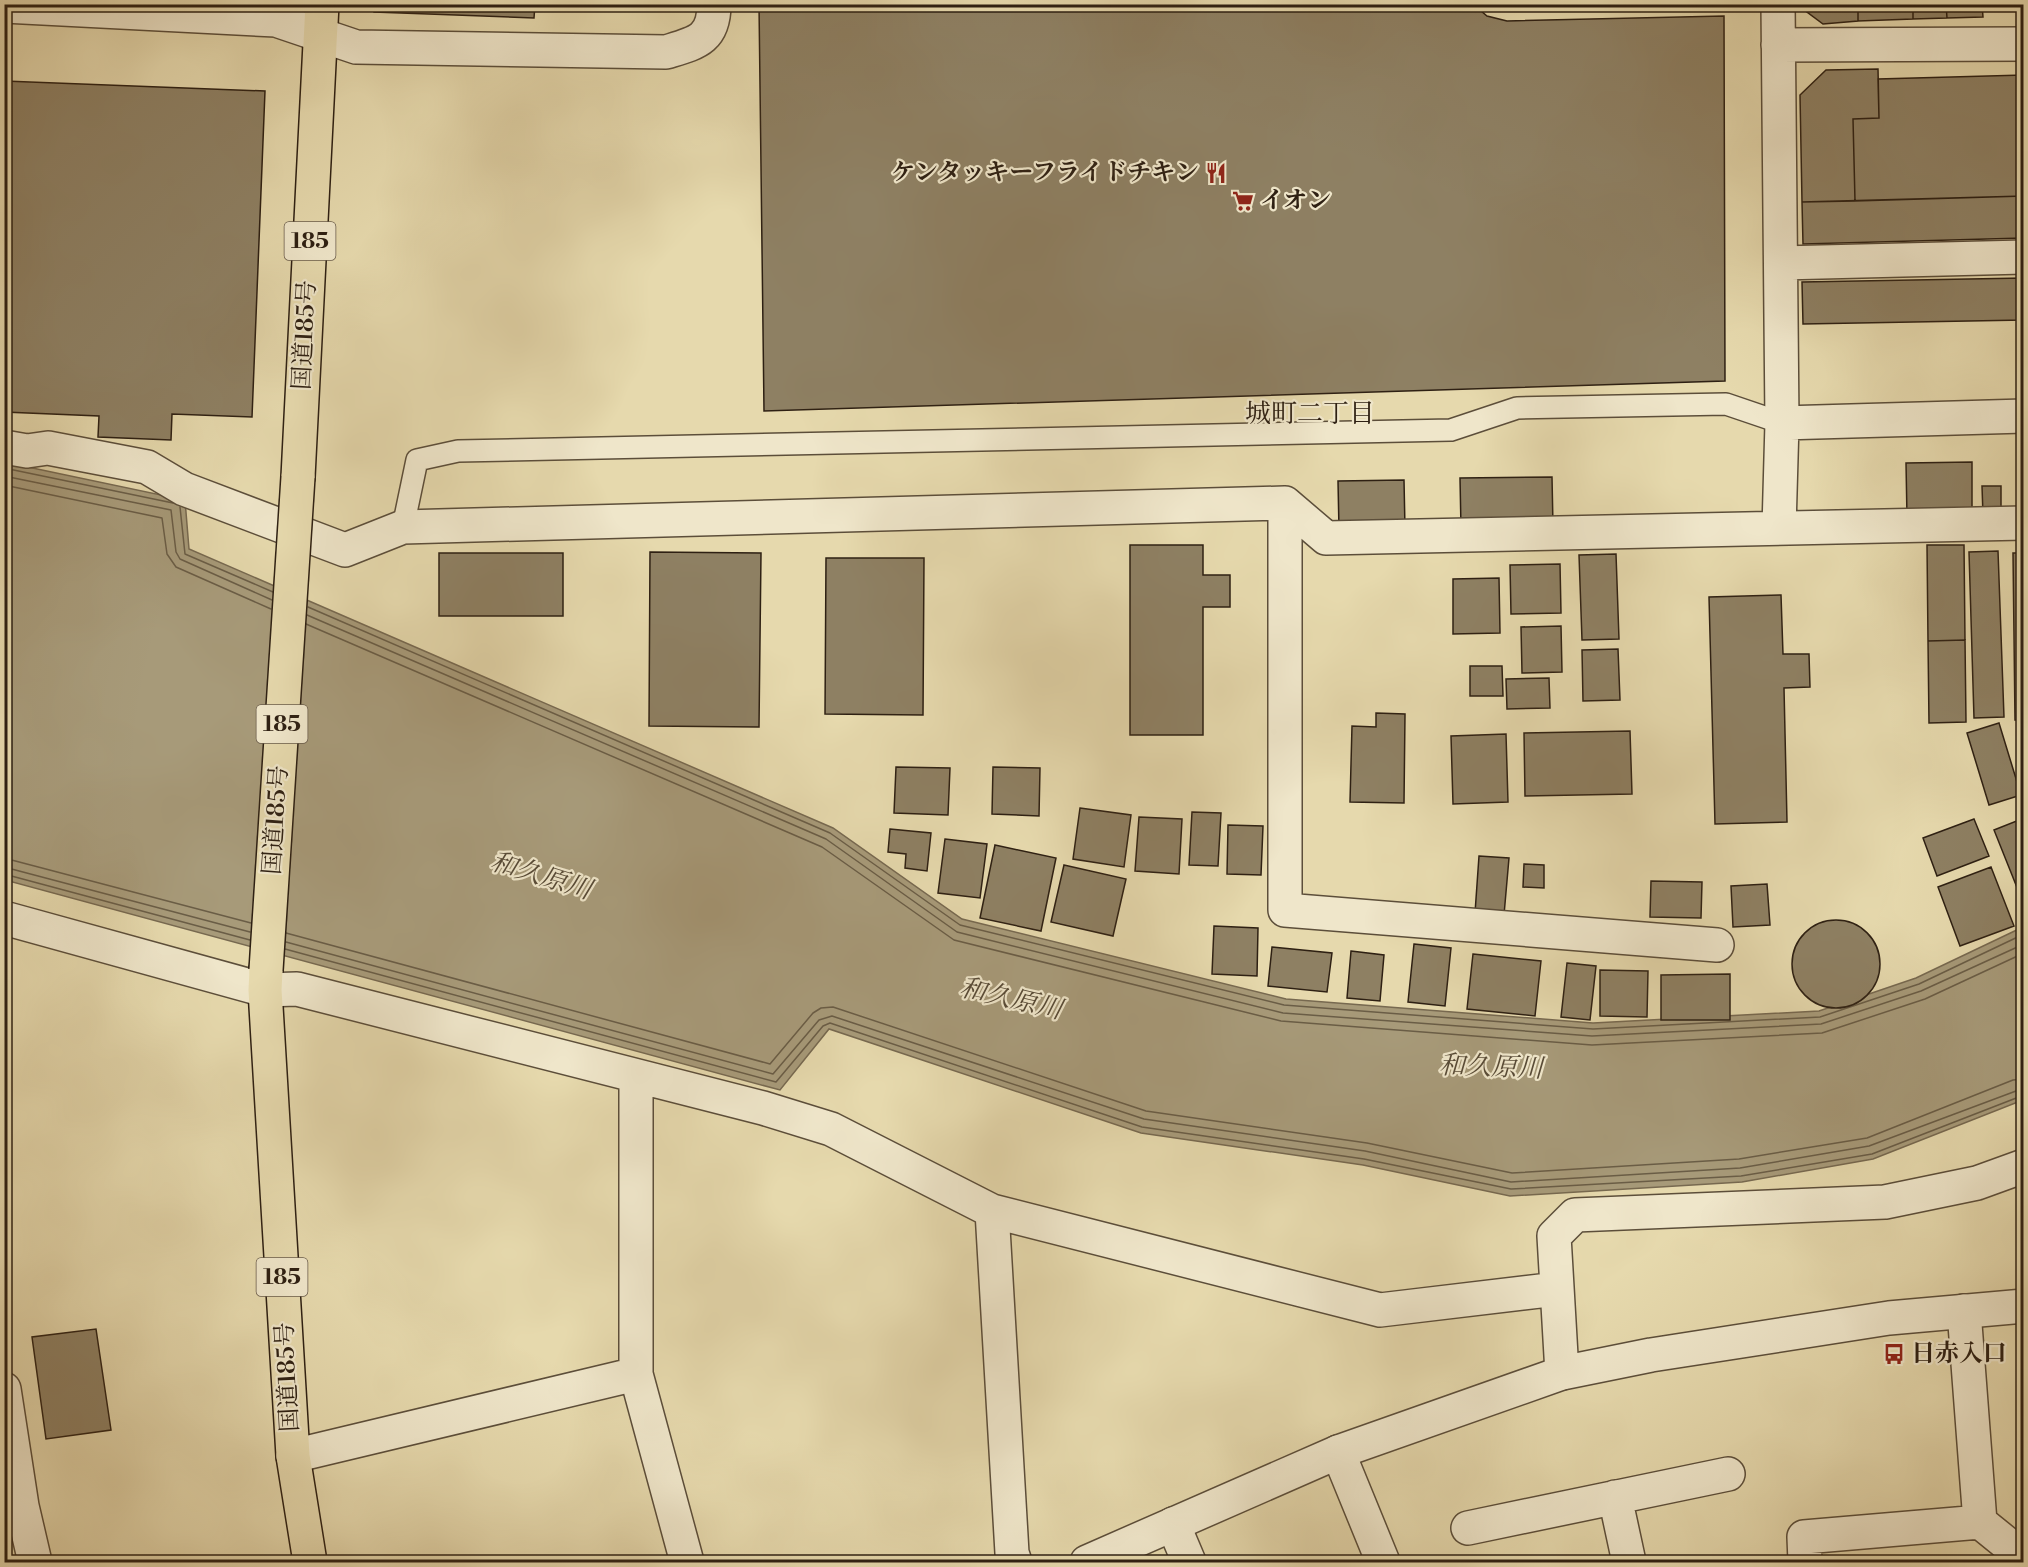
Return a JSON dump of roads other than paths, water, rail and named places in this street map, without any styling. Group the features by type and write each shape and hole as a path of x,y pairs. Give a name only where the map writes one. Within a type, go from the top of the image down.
{"highway":[{"name":"国道185号","path":"310,1563 293,1456 266,980 298,477 321,19"}],"street":[{"path":"4,6 276,20 321,19 356,47 666,52 699,43 714,23 714,4"},
{"path":"1778,4 1782,423 1779,528"},
{"path":"1778,45 2024,44"},
{"path":"1781,264 2024,257"},
{"path":"1782,423 2024,416"},
{"path":"4,447 27,451 48,448 147,467 184,489 345,550 403,526 1285,503 1326,538 2024,523"},
{"path":"1285,503 1285,910 1717,945"},
{"path":"4,918 266,980 831,1129 992,1211 1380,1310 1557,1289"},
{"path":"636,1076 636,1374 687,1563"},
{"path":"1562,1372 1554,1236 1575,1215 1885,1202 1977,1183 2024,1166"},
{"path":"992,1211 1012,1553 1015,1563"},
{"path":"1087,1563 1338,1452 1562,1372 1651,1355 1866,1321 2024,1306"},
{"path":"1964,1311 1980,1522"},
{"path":"293,1456 636,1374"},
{"path":"4,1389 13,1504 36,1563"},
{"path":"1338,1452 1383,1563"},
{"path":"1468,1528 1728,1474"},
{"path":"1615,1497 1629,1563"},
{"path":"1805,1563 1804,1536 1980,1522 2022,1556 2023,1563"},
{"path":"1173,1524 1189,1563"}],"lane":[{"path":"403,526 417,460 458,451 1451,430 1517,408 1725,404 1782,423"}],"water":[{"name":"和久原川","path":"4,462 185,500 189,549 833,828 962,919 1286,999 1593,1023 1819,1011 1916,978 2023,927 2023,1100 1873,1159 1742,1182 1510,1196 1363,1165 1141,1133 829,1029 780,1090 5,880"}],"place":[{"name":"ケンタッキーフライドチキン","path":"1216,173"},
{"name":"イオン","path":"1243,201"},
{"name":"日赤入口","path":"1894,1354"}],"district":[{"name":"城町二丁目","path":"1310,414"}]}
